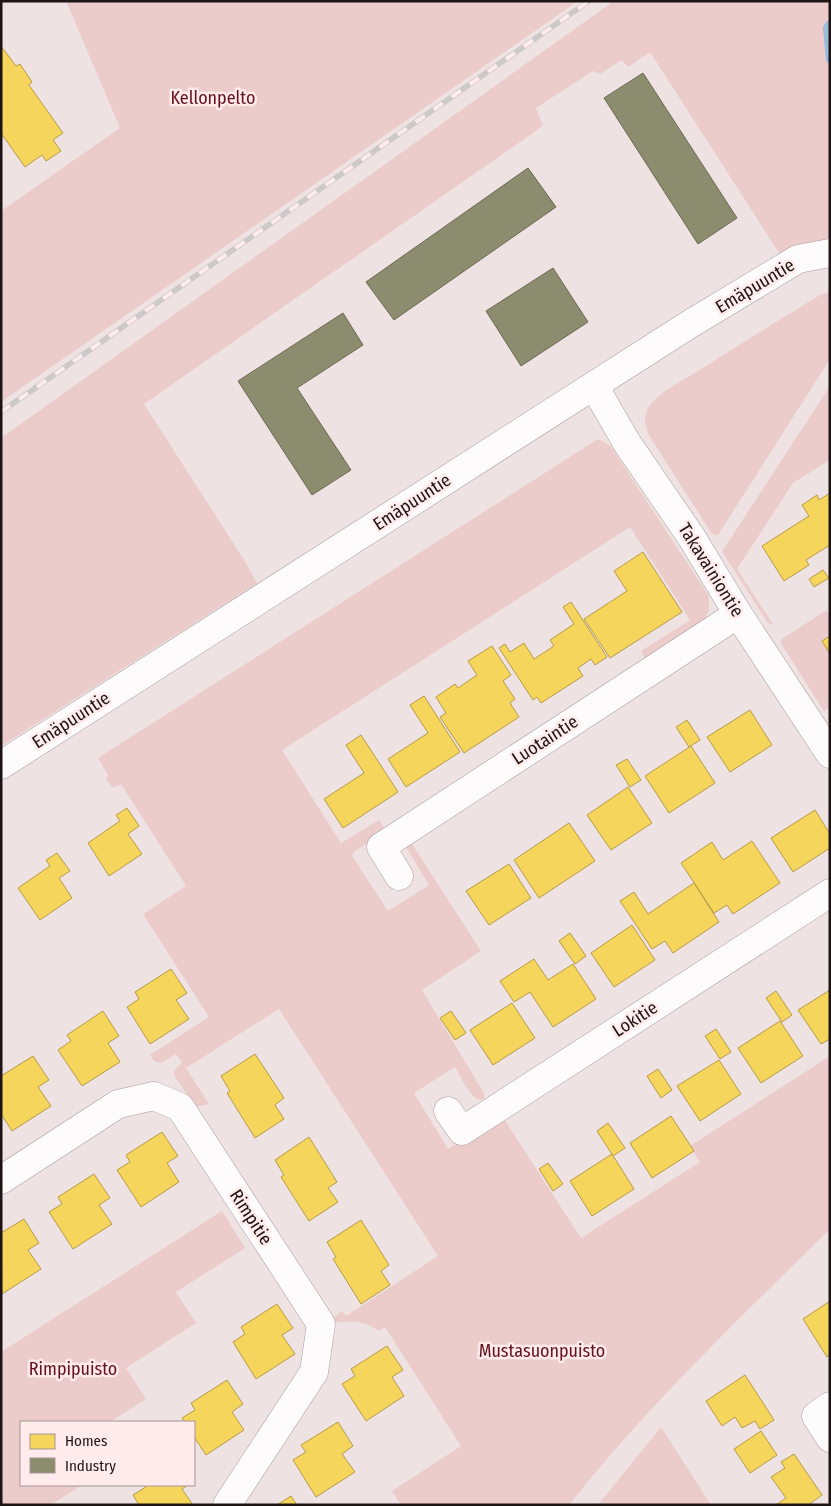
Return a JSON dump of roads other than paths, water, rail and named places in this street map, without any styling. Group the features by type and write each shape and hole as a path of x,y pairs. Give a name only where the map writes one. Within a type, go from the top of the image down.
{"street":[{"name":"Emäpuuntie","path":"1,765 653,347 798,259 830,253"},
{"name":"Takavainiontie","path":"594,386 622,435 692,538 738,614 830,754"},
{"name":"Luotaintie","path":"400,876 381,846 738,614"},
{"name":"Lokitie","path":"448,1110 462,1131 830,893"},
{"name":"Rimpitie","path":"1,1180 118,1104 154,1096 180,1107 321,1324 314,1372 227,1505"}],"waterway":[{"path":"830,24 827,28 830,59"}],"railway":[{"path":"1,412 589,1"}],"park label":[{"name":"Kellonpelto","path":"213,98"},
{"name":"Mustasuonpuisto","path":"542,1351"},
{"name":"Rimpipuisto","path":"73,1369"}]}
